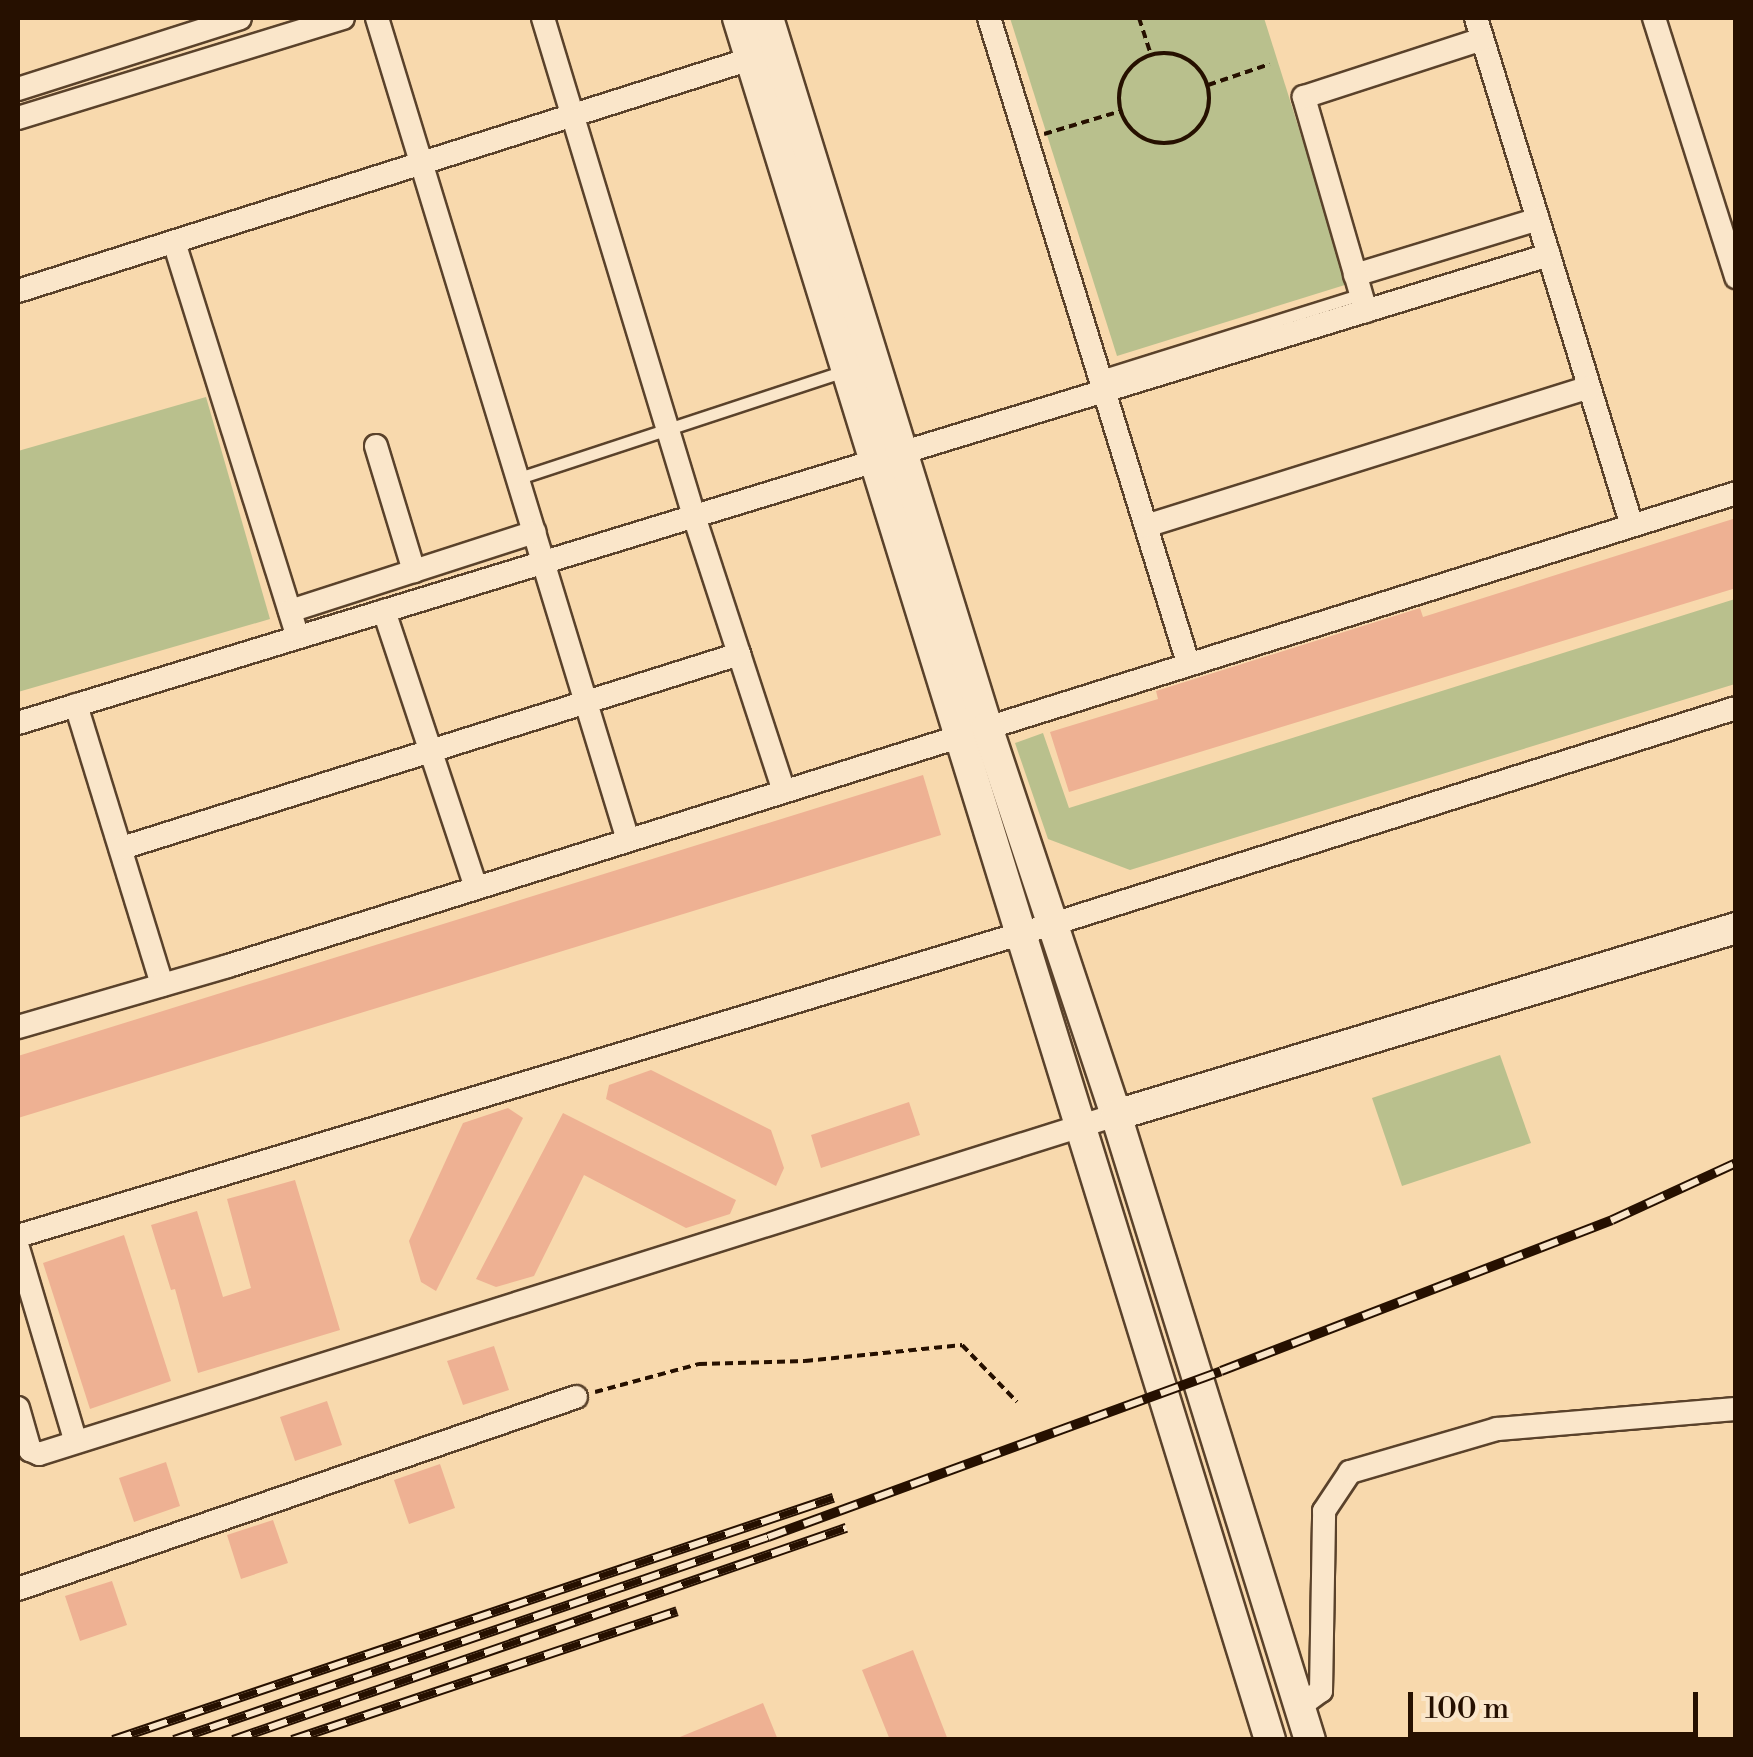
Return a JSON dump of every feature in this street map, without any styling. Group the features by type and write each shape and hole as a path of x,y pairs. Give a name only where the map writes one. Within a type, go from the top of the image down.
{"street":[{"path":"18,89 240,18"},
{"path":"18,118 343,18"},
{"path":"378,18 628,840"},
{"path":"542,18 694,516 784,791"},
{"path":"738,18 765,55 889,456 974,732 1021,932 1270,1740"},
{"path":"765,55 768,18"},
{"path":"990,18 1188,663"},
{"path":"1654,18 1736,277"},
{"path":"1361,293 1304,97 1479,28 1632,526"},
{"path":"18,292 765,55"},
{"path":"18,723 889,456 1361,293 1538,219"},
{"path":"174,242 298,637"},
{"path":"1361,293 1548,255"},
{"path":"1146,526 1589,387"},
{"path":"376,446 414,571"},
{"path":"18,1027 1736,493"},
{"path":"290,611 535,532"},
{"path":"384,611 476,887"},
{"path":"122,848 739,654"},
{"path":"76,705 162,985"},
{"path":"18,1236 1052,924 1736,708"},
{"path":"974,732 1052,924 1116,1115 1310,1740"},
{"path":"18,1408 34,1453 76,1442 1116,1115 1736,928"},
{"path":"18,1248 76,1442"},
{"path":"18,1590 576,1397"},
{"path":"1300,1706 1321,1692 1324,1510 1350,1472 1497,1429 1736,1408"}],"lane":[{"path":"519,478 839,373"}],"path":[{"path":"1139,18 1151,54"},
{"path":"1151,54 1185,58 1208,85 1204,119 1177,142 1142,138 1121,111 1124,76 1151,54"},
{"path":"1208,85 1270,64"},
{"path":"1027,140 1121,111"},
{"path":"576,1397 698,1364 804,1361 962,1345 1017,1402"}],"green space":[{"path":"1010,18 1264,18 1348,284 1117,356"},
{"path":"206,397 270,619 18,692 18,451"},
{"path":"1735,599 1735,684 1130,870 1048,839 1015,743 1043,733 1069,808"},
{"path":"1500,1055 1531,1143 1402,1186 1372,1098"}],"building":[{"path":"1736,518 1736,588 1069,792 1050,732 1158,699 1156,691 1420,608 1423,617"},
{"path":"923,775 941,835 18,1118 18,1056"},
{"path":"651,1070 771,1130 784,1168 776,1186 606,1099 609,1085"},
{"path":"909,1102 920,1135 821,1168 811,1135"},
{"path":"508,1108 523,1118 436,1291 421,1282 409,1241 463,1123"},
{"path":"563,1113 736,1200 730,1214 686,1228 584,1175 534,1276 496,1287 476,1279"},
{"path":"295,1180 340,1330 198,1373 175,1289 171,1290 151,1225 197,1211 223,1297 251,1288 227,1199"},
{"path":"124,1235 171,1381 90,1409 43,1263"},
{"path":"494,1346 509,1390 463,1405 447,1361"},
{"path":"327,1401 342,1445 295,1461 280,1417"},
{"path":"166,1462 180,1506 134,1522 119,1478"},
{"path":"440,1464 455,1508 409,1524 394,1480"},
{"path":"273,1520 288,1563 241,1579 227,1535"},
{"path":"112,1581 127,1625 80,1641 65,1596"},
{"path":"913,1650 948,1740 890,1740 862,1670"},
{"path":"763,1703 778,1740 675,1740 675,1739"}],"railway":[{"path":"174,1740 768,1537 1221,1371 1612,1220 1736,1163"},
{"path":"113,1740 833,1498"},
{"path":"233,1740 846,1528"},
{"path":"292,1740 677,1611"}]}
